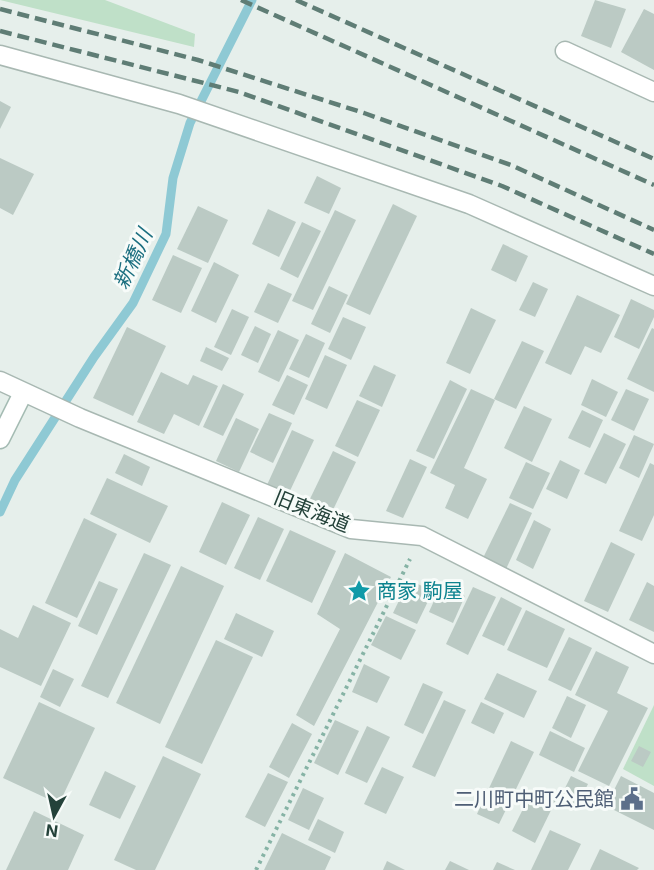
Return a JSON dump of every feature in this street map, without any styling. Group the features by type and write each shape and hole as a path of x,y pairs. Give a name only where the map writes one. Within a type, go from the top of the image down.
{"street":[{"path":"565,51 654,92"},
{"path":"0,55 179,104 469,204 654,286"},
{"name":"旧東海道","path":"0,381 80,418 351,529 422,536 654,654"},
{"path":"0,439 23,393"}],"path":[{"path":"256,870 422,536"}],"green space":[{"path":"0,0 105,0 195,34 194,47"},
{"path":"654,705 654,786 623,769"}],"building":[{"path":"595,0 626,9 611,48 581,36"},
{"path":"644,9 654,14 654,70 621,52"},
{"path":"0,101 11,107 0,129"},
{"path":"0,158 34,174 13,215 0,208"},
{"path":"317,176 341,188 329,214 304,203"},
{"path":"393,204 417,216 370,315 346,304"},
{"path":"198,206 228,220 208,263 177,249"},
{"path":"268,209 296,222 279,257 252,244"},
{"path":"335,210 356,220 313,310 292,301"},
{"path":"302,222 321,231 298,278 280,269"},
{"path":"503,244 528,256 516,282 491,270"},
{"path":"173,255 202,268 181,313 152,300"},
{"path":"214,262 239,275 216,323 191,311"},
{"path":"533,282 548,289 535,317 519,310"},
{"path":"268,283 292,294 278,323 254,312"},
{"path":"329,286 348,295 330,333 311,324"},
{"path":"577,295 620,315 601,353 585,346 571,375 545,363"},
{"path":"631,299 654,310 654,317 639,349 614,337"},
{"path":"471,308 496,320 470,374 446,363"},
{"path":"232,309 249,317 231,355 214,347"},
{"path":"343,317 366,327 351,360 328,349"},
{"path":"255,326 271,334 258,363 241,355"},
{"path":"127,327 166,346 133,416 93,398"},
{"path":"652,328 654,329 654,392 627,379"},
{"path":"278,330 299,340 279,382 258,372"},
{"path":"306,334 325,343 309,378 289,369"},
{"path":"522,341 544,351 516,409 494,399"},
{"path":"206,347 229,358 222,371 200,361"},
{"path":"325,355 347,365 327,409 305,399"},
{"path":"374,365 396,375 382,407 359,396"},
{"path":"161,372 188,385 193,375 218,386 199,426 174,414 164,434 137,422"},
{"path":"287,375 308,385 294,415 272,405"},
{"path":"592,379 618,392 606,417 581,405"},
{"path":"450,380 467,389 434,459 416,451"},
{"path":"223,384 244,394 223,436 203,427"},
{"path":"471,389 495,400 464,468 487,479 468,519 445,508 455,485 430,473"},
{"path":"626,389 649,399 634,431 611,420"},
{"path":"357,400 380,410 358,457 335,446"},
{"path":"524,406 552,419 532,462 504,448"},
{"path":"582,410 603,420 590,448 568,438"},
{"path":"269,413 292,423 273,463 250,452"},
{"path":"236,418 259,429 239,472 216,461"},
{"path":"292,430 314,440 288,495 267,485"},
{"path":"604,433 626,444 606,484 584,474"},
{"path":"634,435 654,444 639,478 619,468"},
{"path":"333,451 356,462 332,512 309,501"},
{"path":"124,454 150,467 142,486 115,473"},
{"path":"410,459 427,467 403,518 386,511"},
{"path":"560,460 580,470 567,499 546,489"},
{"path":"526,462 550,473 533,509 509,498"},
{"path":"650,463 654,465 654,515 642,541 619,531"},
{"path":"107,478 168,506 150,543 90,514"},
{"path":"222,502 250,515 226,565 199,552"},
{"path":"510,503 532,513 506,569 483,558"},
{"path":"258,517 284,529 260,580 234,568"},
{"path":"84,518 117,534 77,618 45,603"},
{"path":"534,520 551,529 533,569 516,560"},
{"path":"290,530 336,551 312,603 266,581"},
{"path":"611,542 635,554 608,612 584,601"},
{"path":"144,553 171,565 108,698 81,686"},
{"path":"345,553 391,577 314,726 296,715 340,629 317,614"},
{"path":"181,566 224,586 160,724 116,703"},
{"path":"409,580 433,591 417,624 393,613"},
{"path":"99,581 118,589 97,635 78,626"},
{"path":"647,582 654,586 654,632 629,620"},
{"path":"441,585 465,596 453,623 429,612"},
{"path":"473,587 496,597 468,655 446,644"},
{"path":"501,597 522,608 504,646 482,636"},
{"path":"33,605 71,623 41,686 0,667 0,629 18,638"},
{"path":"526,610 565,629 547,668 507,650"},
{"path":"236,613 274,631 262,657 224,639"},
{"path":"386,616 416,630 401,660 371,645"},
{"path":"569,637 592,648 571,691 548,680"},
{"path":"216,640 253,657 202,764 165,747"},
{"path":"596,651 629,667 617,693 648,708 609,786 578,771 608,711 575,695"},
{"path":"364,664 390,677 377,703 352,692"},
{"path":"53,669 74,679 60,707 40,697"},
{"path":"497,673 537,691 524,718 484,699"},
{"path":"423,683 443,692 423,734 404,725"},
{"path":"567,696 586,705 571,738 552,728"},
{"path":"444,700 466,710 435,777 412,767"},
{"path":"39,702 95,728 59,804 3,778"},
{"path":"481,702 504,713 494,734 471,723"},
{"path":"335,720 359,731 338,775 314,763"},
{"path":"292,723 312,734 289,778 269,767"},
{"path":"367,726 390,737 367,783 345,773"},
{"path":"550,731 585,748 574,772 539,755"},
{"path":"511,741 534,752 499,824 477,814"},
{"path":"639,746 651,752 643,767 631,761"},
{"path":"163,756 201,774 155,870 136,870 114,860"},
{"path":"382,767 404,777 386,814 364,804"},
{"path":"105,771 136,786 120,819 89,805"},
{"path":"268,773 288,782 265,827 245,817"},
{"path":"571,776 588,784 577,806 560,798"},
{"name":"二川町中町公民館","path":"621,776 654,793 654,830 606,806"},
{"path":"303,788 324,798 309,830 288,820"},
{"path":"533,789 556,800 535,843 512,831"},
{"path":"34,811 84,835 68,870 6,870"},
{"path":"318,819 344,832 335,853 308,840"},
{"path":"550,830 581,844 568,870 531,870"},
{"path":"282,833 331,857 325,870 264,870"},
{"path":"600,849 639,868 637,870 590,870"},
{"path":"387,861 405,870 383,870"},
{"path":"450,861 469,870 445,870"},
{"path":"497,862 515,870 493,870"}],"waterway":[{"name":"新橋川","path":"0,512 15,480 94,357 133,303 166,234 173,178 190,123 252,0"}],"railway":[{"path":"241,0 654,185"},
{"path":"296,0 654,159"},
{"path":"0,9 198,60 364,113 511,165 654,230"},
{"path":"0,31 239,92 502,186 654,254"}],"place":[{"name":"商家 駒屋","path":"359,591"},
{"name":"二川町中町公民館","path":"632,799"}]}
